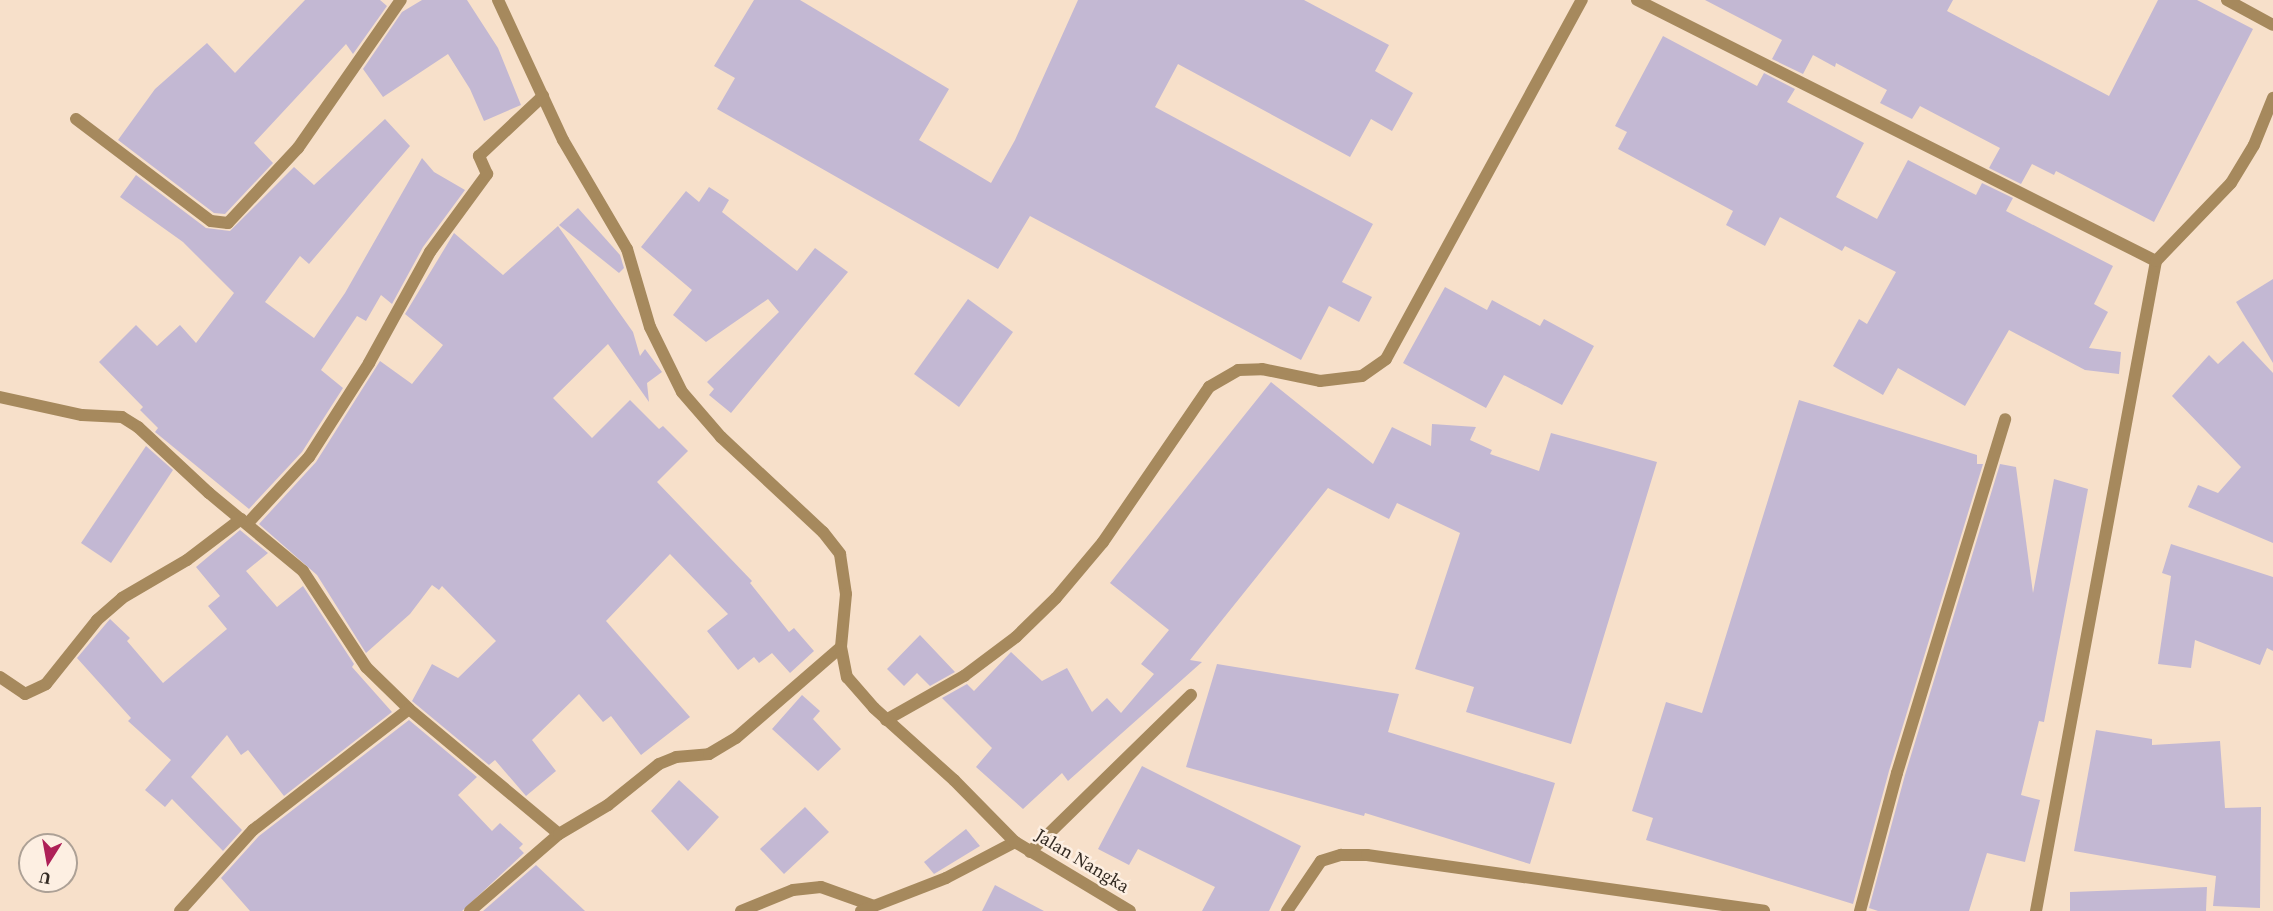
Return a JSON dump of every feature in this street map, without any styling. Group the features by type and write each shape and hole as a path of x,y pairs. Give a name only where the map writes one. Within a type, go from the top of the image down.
{"street":[{"path":"76,119 211,221 228,223 298,148 401,0"},
{"path":"470,911 559,834 608,805 659,764 676,757 709,754 736,738 840,647 846,594 840,554 823,532 721,437 682,392 650,327 627,249 563,140 498,0"},
{"path":"886,720 964,676 1016,638 1056,598 1103,542 1209,387 1238,370 1262,369 1320,381 1362,376 1386,359 1581,0"},
{"path":"1637,0 2156,261"},
{"path":"2227,0 2273,25"},
{"path":"0,677 25,694 46,684 97,620 122,598 187,560 244,521 309,457 369,363 430,252 487,174 479,156 543,96"},
{"path":"2037,911 2156,261 2231,183 2254,145 2273,98"},
{"path":"0,397 82,415 122,417 138,427 303,571 366,667 409,709 559,834"},
{"path":"1860,911 1897,773 2005,419"},
{"name":"Jalan Nangka","path":"840,647 848,677 886,720 1015,842 1130,911"},
{"path":"1030,852 1191,695"},
{"path":"180,911 253,830 409,709"},
{"path":"861,911 946,878 1015,842"},
{"path":"1287,911 1321,861 1350,855 1764,911"},
{"path":"741,911 793,890 821,887 874,906"}],"building":[{"path":"305,0 380,0 387,6 353,54 346,44 254,143 273,163 225,214 214,213 118,140 155,89 207,43 235,73"},
{"path":"422,0 467,0 498,48 521,105 484,121 470,89 448,54 383,97 363,69 402,12"},
{"path":"754,0 800,0 949,89 919,140 991,183 1015,140 1078,0 1304,0 1389,45 1375,71 1413,93 1392,131 1371,119 1350,157 1178,64 1155,107 1373,224 1342,282 1372,297 1359,322 1329,306 1301,360 1030,216 998,269 717,109 735,78 714,66"},
{"path":"1705,0 1953,0 1947,11 2109,96 2158,0 2197,0 2253,29 2154,222 2056,171 2054,175 2032,164 2021,184 1989,168 2000,148 1920,106 1912,119 1880,103 1887,90 1836,63 1835,67 1813,55 1803,74 1772,59 1782,40"},
{"path":"1663,36 1757,86 1764,73 1795,89 1787,102 1864,143 1836,197 1877,219 1908,160 1976,195 1982,183 2013,198 2006,211 2113,266 2094,304 2108,312 2089,348 2121,352 2119,374 2085,370 2009,330 1965,406 1898,368 1883,395 1833,366 1859,319 1867,324 1896,272 1845,246 1842,251 1780,217 1765,246 1726,225 1733,211 1618,149 1627,132 1615,126"},
{"path":"385,119 410,146 309,264 300,256 265,302 314,338 345,293 422,158 434,172 465,190 423,247 392,304 381,295 366,321 357,316 321,370 343,388 302,452 249,509 155,432 158,428 140,410 143,407 99,362 136,325 157,346 180,325 196,343 234,293 183,242 120,197 136,175 206,228 230,231 294,167 314,185"},
{"path":"709,187 729,200 722,212 797,271 815,248 848,272 731,413 709,395 714,389 707,382 779,312 768,299 706,342 673,315 692,290 641,247 686,191 699,202"},
{"path":"578,208 620,255 624,268 619,273 559,225"},
{"path":"558,226 633,332 640,356 645,349 662,372 647,383 649,402 608,344 553,398 592,438 630,400 659,429 663,426 688,451 657,482 752,581 750,583 789,632 794,628 814,651 790,673 772,653 759,663 754,657 738,670 707,631 728,614 670,554 606,621 690,717 641,755 611,716 603,722 579,694 532,740 556,771 526,796 495,760 489,765 412,701 432,664 458,678 496,641 442,586 439,590 432,585 410,614 366,653 317,575 259,524 316,462 380,361 412,384 443,345 405,314 454,233 503,275"},
{"path":"2273,279 2273,363 2236,302"},
{"path":"1445,287 1487,310 1492,300 1540,326 1544,319 1594,346 1562,405 1504,375 1486,408 1403,363"},
{"path":"968,299 1013,332 959,407 914,374"},
{"path":"2243,341 2273,373 2273,543 2188,507 2198,485 2218,493 2241,467 2172,396 2209,355 2218,364"},
{"path":"1271,382 1373,464 1392,427 1431,446 1432,424 1476,427 1470,440 1492,450 1490,454 1539,471 1551,433 1657,462 1571,744 1466,712 1474,687 1415,669 1460,533 1397,503 1389,519 1328,488 1190,660 1202,662 1068,781 1062,773 1023,809 976,767 992,748 942,698 967,684 974,691 1011,652 1042,681 1067,668 1092,712 1107,698 1121,713 1154,674 1141,664 1169,630 1110,583"},
{"path":"1799,400 1977,455 1977,464 1983,464 1889,771 1853,904 1646,840 1653,818 1632,811 1666,702 1702,713"},
{"path":"146,446 173,470 111,563 81,543"},
{"path":"2000,464 2016,467 2033,593 2054,479 2088,489 2044,722 2039,721 2021,795 2040,800 2025,862 1987,853 1969,911 1878,911 1869,908 1905,775"},
{"path":"240,530 268,553 246,571 277,607 303,586 354,664 352,667 392,712 284,796 248,750 241,755 227,735 191,777 242,830 223,851 172,799 165,807 145,790 171,760 128,721 131,718 77,658 110,619 130,638 127,641 163,683 227,629 208,606 220,596 196,567"},
{"path":"2171,544 2273,577 2273,651 2267,648 2260,665 2195,640 2191,668 2158,664 2171,576 2162,573"},
{"path":"920,635 955,672 930,686 917,673 904,686 887,669"},
{"path":"1217,664 1399,694 1388,732 1555,783 1530,864 1365,813 1364,816 1186,767"},
{"path":"802,695 820,711 813,719 841,749 818,771 772,729"},
{"path":"409,720 477,777 458,795 492,831 500,823 523,844 519,848 524,853 462,911 250,911 221,878 259,836"},
{"path":"2096,730 2152,739 2152,745 2220,741 2225,808 2261,807 2260,908 2213,906 2216,876 2074,851"},
{"path":"1142,766 1301,846 1269,911 1202,911 1215,887 1138,849 1129,865 1098,849"},
{"path":"679,780 719,817 688,851 651,811"},
{"path":"805,807 829,832 784,874 760,849"},
{"path":"966,829 980,846 934,874 924,862"},
{"path":"536,865 585,911 483,911"},
{"path":"995,885 1044,911 982,911"},
{"path":"2207,887 2206,911 2070,911 2070,892"}]}
